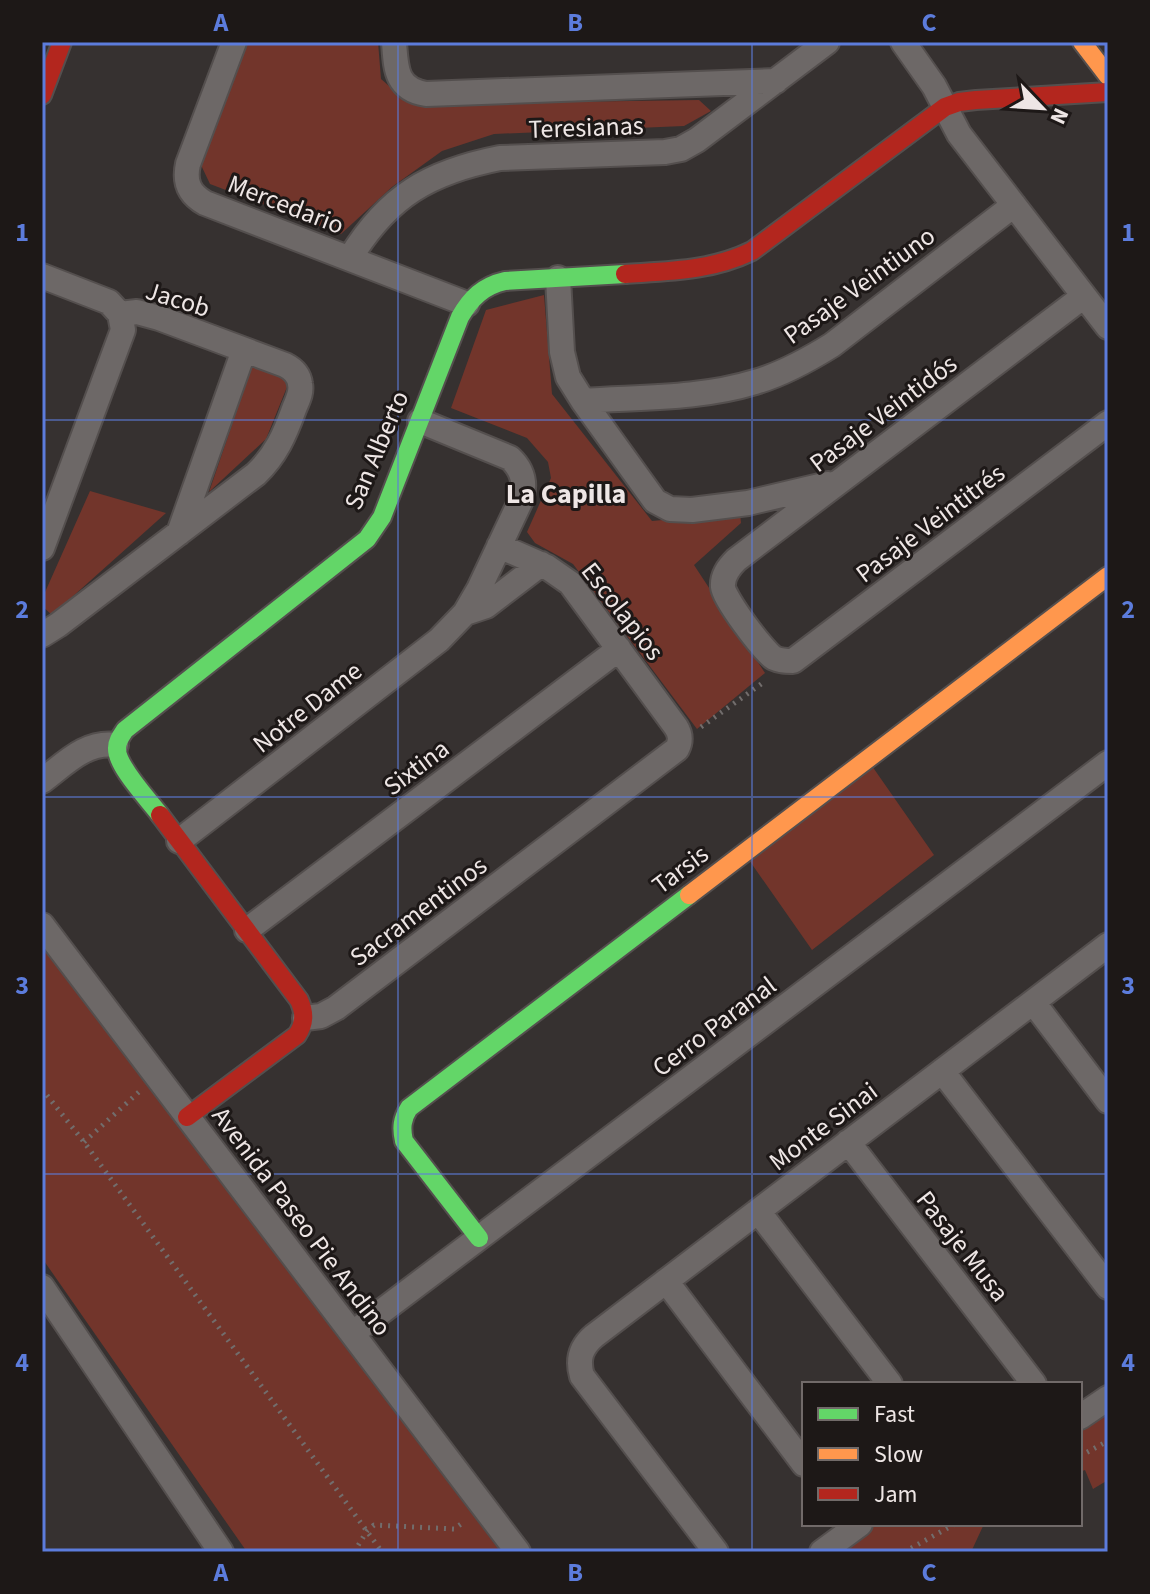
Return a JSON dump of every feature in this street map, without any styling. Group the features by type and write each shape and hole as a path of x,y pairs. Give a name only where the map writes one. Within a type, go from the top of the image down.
{"street":[{"path":"42,95 62,42"},
{"name":"Mercedario","path":"234,42 188,164 187,185 197,199 467,304"},
{"path":"394,42 398,76 410,89 426,94 776,81"},
{"name":"Teresianas","path":"350,258 381,216 422,183 447,171 500,158 681,149 827,42"},
{"path":"903,42 934,86 959,134 1108,327"},
{"path":"1082,42 1108,76"},
{"path":"467,304 482,288 493,283 690,270 734,260 769,239 945,107 976,100 1108,92"},
{"name":"Pasaje Veintiuno","path":"583,401 703,393 729,389 779,374 832,345 1014,205"},
{"name":"Jacob","path":"42,276 109,302 120,314 148,314 291,368 299,378 299,396 271,458 256,474 179,533"},
{"path":"558,278 564,365 568,377 649,495 662,506 692,510 748,503 844,478"},
{"name":"Pasaje Veintidós","path":"784,661 767,652 725,595 723,580 730,566 1084,296"},
{"name":"San Alberto","path":"116,745 125,730 367,539 382,517 467,304"},
{"path":"42,548 121,338 120,314"},
{"path":"42,635 179,533 244,350"},
{"path":"420,421 510,458 520,470 523,493 499,546"},
{"name":"Pasaje Veintitrés","path":"784,661 800,657 1108,423"},
{"path":"748,503 765,514 775,531"},
{"name":"Escolapios","path":"499,546 556,571 570,583 676,727 680,742"},
{"name":"Notre Dame","path":"179,841 439,640 465,613 499,546"},
{"name":"Notre Dame","path":"465,613 486,606 541,564"},
{"name":"Tarsis","path":"479,1238 404,1141 401,1124 409,1108 1108,576"},
{"name":"Sixtina","path":"247,930 619,649"},
{"name":"Sacramentinos","path":"187,1117 297,1035 303,1028 305,1018 321,1016 336,1008 672,754 680,742"},
{"path":"42,781 88,748 116,745 120,762 299,1000 305,1018"},
{"name":"Cerro Paranal","path":"353,1333 1108,763"},
{"name":"Avenida Paseo Pie Andino","path":"42,925 518,1552"},
{"name":"Monte Sinai","path":"716,1552 582,1376 579,1358 587,1342 1108,945"},
{"path":"1033,1002 1108,1101"},
{"path":"942,1071 1108,1287"},
{"name":"Pasaje Musa","path":"848,1142 1032,1382"},
{"path":"758,1211 888,1382"},
{"path":"666,1281 802,1461"},
{"path":"42,1287 221,1552"},
{"path":"1082,1416 1108,1398"},
{"path":"822,1552 854,1526"}],"path":[{"path":"680,742 770,677 784,661"},
{"path":"84,1142 156,1077"},
{"path":"42,1089 84,1142 382,1552"},
{"path":"1082,1455 1108,1441"},
{"path":"354,1552 374,1525 454,1529 464,1522 455,1511"},
{"path":"904,1552 951,1526"}],"shaded area":[{"path":"247,42 378,42 381,79 402,96 427,104 699,100 711,111 684,126 494,134 442,151 392,187 341,234 210,184 201,165"},
{"path":"544,295 552,394 652,521 740,513 741,523 694,565 765,673 697,729 573,564 535,543 527,532 551,478 548,462 527,438 451,408 486,310"},
{"path":"252,366 284,378 287,387 266,439 209,492"},
{"path":"90,491 166,513 52,615 42,606 42,599"},
{"path":"872,766 934,855 812,950 749,860"},
{"path":"42,947 501,1552 247,1552 42,1258"},
{"path":"1108,1404 1108,1480 1093,1489 1085,1470 1082,1471 1082,1422"},
{"path":"863,1526 983,1526 971,1552 829,1552"}],"traffic: fast":[{"path":"160,815 122,764 117,748 121,736 367,539 382,517 460,317 473,299 490,286 505,281 625,274"},
{"path":"479,1238 404,1141 403,1124 409,1108 689,895"}],"traffic: slow":[{"path":"1082,42 1108,76"},
{"path":"689,895 1108,576"}],"traffic: jam":[{"path":"42,95 62,42"},
{"path":"625,274 706,266 752,251 945,107 976,100 1108,92"},
{"path":"160,815 299,1000 303,1014 297,1035 187,1117"}],"district":[{"name":"La Capilla","path":"566,493"}]}
